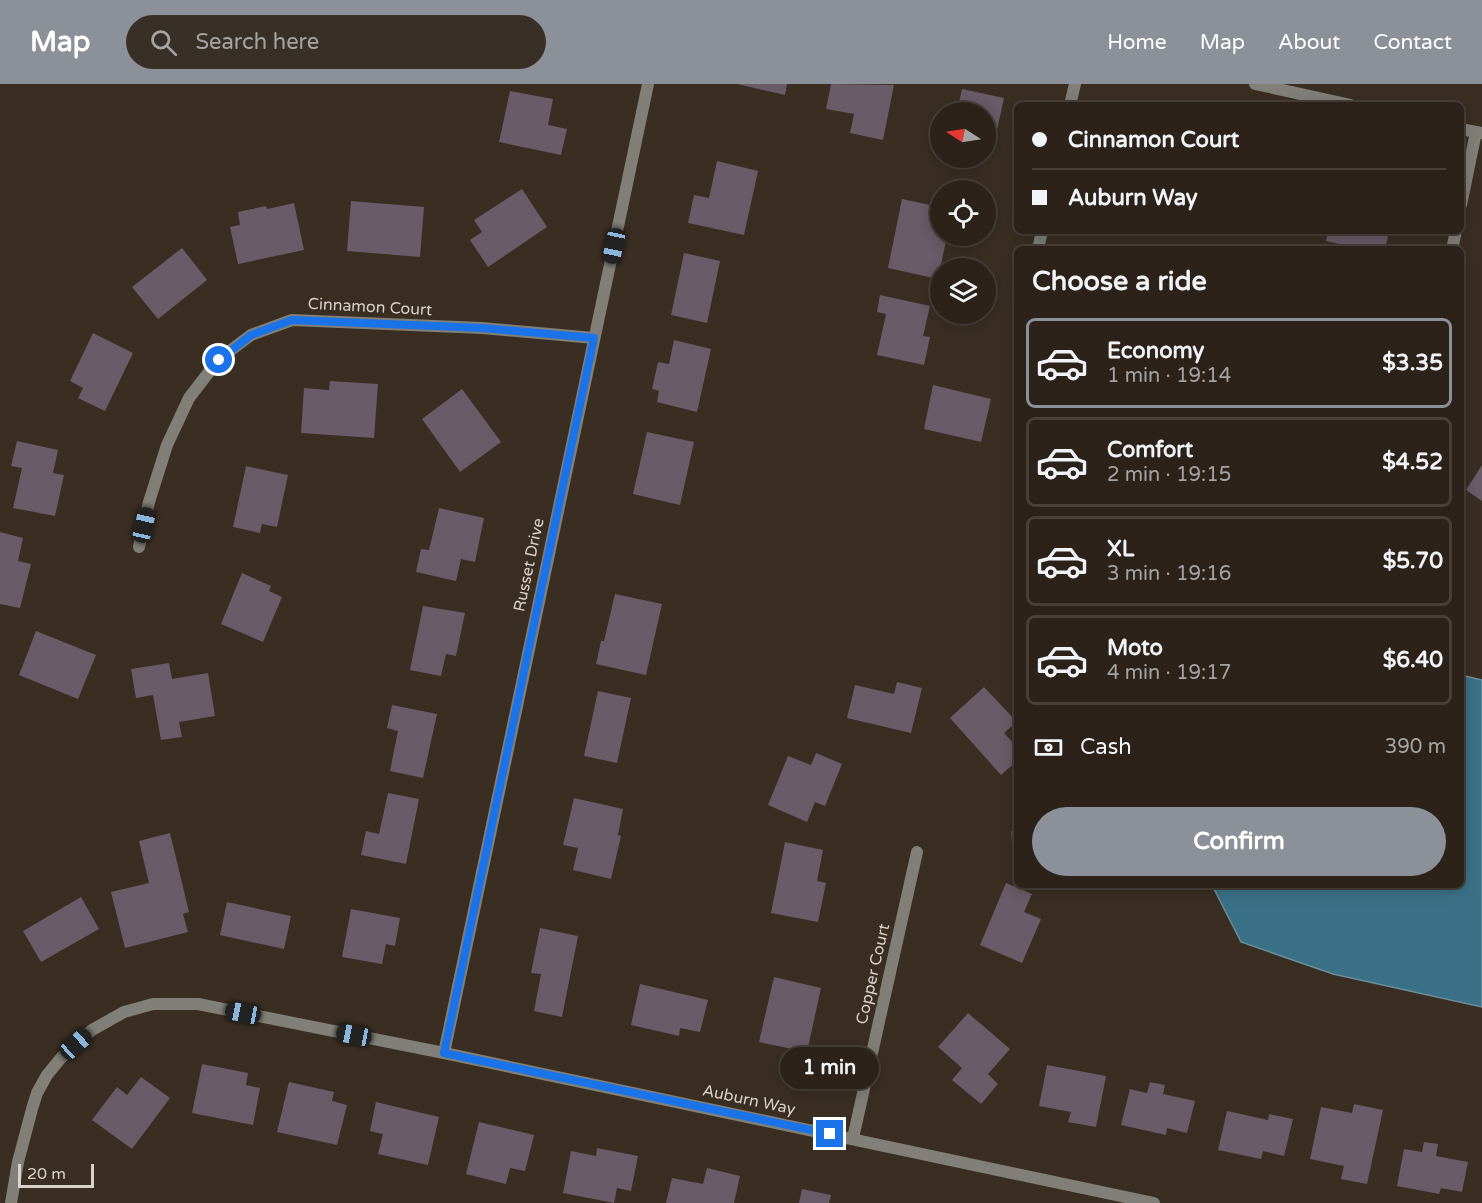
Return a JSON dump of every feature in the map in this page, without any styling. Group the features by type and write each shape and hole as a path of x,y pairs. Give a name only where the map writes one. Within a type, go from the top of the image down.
{"street":[{"name":"Russet Drive","path":"444,1053 648,84"},
{"path":"1071,102 1075,84"},
{"path":"1255,84 1337,102"},
{"path":"1464,130 1479,133 1464,193"},
{"name":"Cinnamon Court","path":"139,548 149,502 167,445 189,398 219,360 251,335 292,320 482,328 594,338"},
{"name":"Copper Court","path":"853,1138 918,852"},
{"name":"Auburn Way","path":"11,1203 25,1133 37,1093 47,1075 61,1058 92,1030 124,1012 153,1004 198,1004 853,1138 1154,1203"}],"water":[{"path":"1464,676 1482,680 1482,1007 1333,974 1241,942 1214,888 1464,888"}],"building":[{"path":"737,84 787,84 785,95"},
{"path":"831,84 894,85 883,140 850,133 854,114 826,109"},
{"path":"962,89 1004,98 996,134 996,102 959,102"},
{"path":"510,91 553,99 548,125 567,129 561,155 499,142"},
{"path":"717,161 758,171 744,235 688,223 694,195 709,198"},
{"path":"522,189 547,227 488,267 470,240 482,232 474,220"},
{"path":"902,199 930,205 930,246 945,246 942,258 930,258 930,277 888,268"},
{"path":"351,201 424,207 420,257 347,251"},
{"path":"294,203 304,250 238,264 230,227 240,225 238,212"},
{"path":"1327,234 1389,234 1386,246 1349,246 1326,241"},
{"path":"182,248 207,280 158,319 132,287"},
{"path":"684,253 720,261 707,323 671,315"},
{"path":"880,295 930,306 923,336 930,337 924,365 877,355 886,314 877,312"},
{"path":"93,333 133,353 105,411 78,398 83,388 70,381"},
{"path":"674,340 711,349 697,412 657,402 659,391 652,389 658,362 669,364"},
{"path":"330,381 378,384 374,438 301,433 304,388 329,390"},
{"path":"933,385 991,399 981,442 924,429"},
{"path":"462,389 501,442 460,472 422,419"},
{"path":"647,432 694,442 680,505 633,494"},
{"path":"17,441 58,450 53,473 64,475 55,516 13,508 22,468 11,466"},
{"path":"1482,465 1482,501 1466,490"},
{"path":"246,466 288,475 277,527 262,524 260,533 233,527"},
{"path":"439,508 484,518 475,562 461,559 456,581 416,572 421,549 429,550"},
{"path":"0,532 23,538 18,561 31,564 20,608 0,604"},
{"path":"242,573 271,586 269,591 282,597 263,642 221,624"},
{"path":"615,594 662,604 646,675 596,664"},
{"path":"423,606 465,613 456,656 446,654 441,676 410,670"},
{"path":"36,631 96,655 78,699 19,675"},
{"path":"169,663 172,679 208,673 215,716 179,722 182,737 161,740 153,695 136,698 131,669"},
{"path":"897,682 922,688 911,733 847,718 855,685 894,694"},
{"path":"984,687 1014,719 1014,725 1004,733 1014,744 1014,764 1001,775 950,718"},
{"path":"598,691 631,698 617,763 584,756"},
{"path":"392,705 437,714 423,778 390,771 398,731 387,728"},
{"path":"816,753 842,764 825,806 815,802 807,822 768,805 788,756 811,765"},
{"path":"388,793 419,799 406,864 361,855 366,831 379,834"},
{"path":"574,798 623,809 618,835 621,836 611,879 573,870 578,848 563,845"},
{"path":"1011,831 1014,831 1013,857"},
{"path":"170,833 189,912 183,914 188,932 125,948 111,892 149,883 139,841"},
{"path":"785,842 823,850 817,881 826,883 818,922 771,913"},
{"path":"1006,883 1032,894 1024,912 1041,919 1022,963 980,945"},
{"path":"81,897 99,929 41,962 23,931"},
{"path":"227,902 291,916 284,949 220,935"},
{"path":"351,909 400,918 395,946 386,944 382,964 342,957"},
{"path":"540,928 578,936 562,1017 534,1011 541,974 531,973"},
{"path":"774,977 821,988 807,1052 759,1042"},
{"path":"640,984 708,1000 700,1032 680,1028 679,1036 631,1025"},
{"path":"968,1013 1010,1049 988,1074 998,1084 981,1104 952,1080 962,1068 938,1047"},
{"path":"202,1064 248,1073 246,1085 260,1088 253,1125 192,1113"},
{"path":"1047,1065 1106,1076 1096,1127 1068,1122 1071,1112 1039,1106"},
{"path":"141,1077 170,1098 132,1149 92,1120 117,1087 127,1095"},
{"path":"289,1082 334,1092 332,1101 347,1105 337,1145 277,1132"},
{"path":"1150,1082 1165,1085 1163,1094 1195,1101 1187,1133 1167,1128 1166,1135 1121,1125 1130,1089 1147,1093"},
{"path":"376,1102 439,1117 428,1165 378,1154 383,1134 370,1131"},
{"path":"1354,1104 1383,1110 1367,1184 1341,1179 1344,1166 1310,1159 1321,1107 1352,1113"},
{"path":"1227,1111 1268,1120 1269,1114 1293,1119 1284,1156 1263,1151 1261,1159 1218,1150"},
{"path":"479,1122 534,1135 525,1171 510,1168 506,1184 466,1174"},
{"path":"1424,1142 1438,1144 1436,1156 1468,1162 1462,1192 1441,1188 1439,1194 1397,1186 1404,1149 1422,1152"},
{"path":"597,1148 638,1156 631,1191 617,1188 614,1203 563,1193 571,1151 596,1156"},
{"path":"707,1168 740,1176 734,1203 666,1203 672,1178 703,1184"},
{"path":"802,1189 831,1195 829,1203 799,1203"}],"route":[{"path":"219,360 251,335 292,320 482,328 594,338 444,1053 830,1134"}]}
